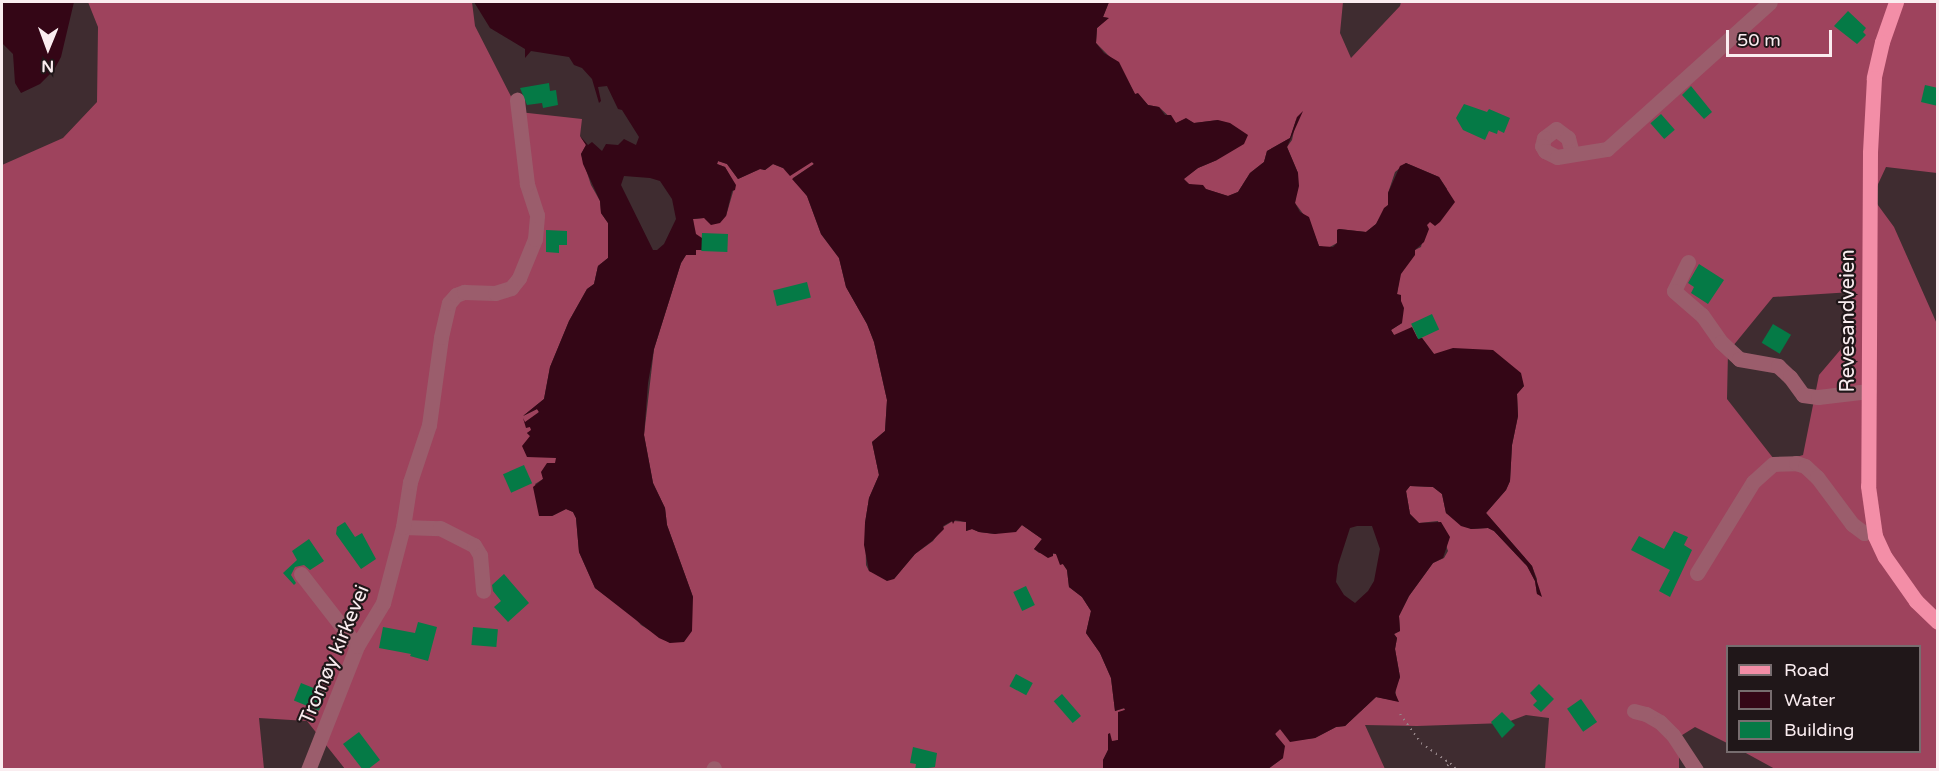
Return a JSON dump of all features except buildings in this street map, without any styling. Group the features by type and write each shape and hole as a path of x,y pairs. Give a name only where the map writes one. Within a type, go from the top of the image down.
{"main road":[{"name":"Revesandveien","path":"1896,2 1882,42 1874,78 1870,153 1868,486 1874,530 1885,557 1903,584 1938,622"}],"street":[{"path":"1572,153 1607,149 1770,2"},
{"name":"Tromøy kirkevei","path":"314,768 357,646 383,603 403,527 410,482 429,425 442,326 449,303 456,295 464,292 503,292 511,288 519,278 535,239 537,215 527,184 517,100"},
{"path":"1688,262 1674,291 1702,315 1721,342 1739,359 1778,366 1790,377 1803,395 1818,397 1869,391"},
{"path":"1697,573 1753,482 1773,464 1796,463 1805,466 1817,477 1852,524 1864,533 1874,530"},
{"path":"403,527 440,528 474,545 480,555 483,591"},
{"path":"302,574 357,646"},
{"path":"1634,711 1646,714 1660,722 1673,735 1696,770"}],"path":[{"path":"1400,714 1421,743 1457,770"},
{"path":"1443,770 1450,763"}],"shaded area":[{"path":"88,2 472,2 475,26 519,112 582,119 580,136 586,145 581,154 591,185 600,201 601,213 608,223 608,258 598,266 594,284 587,289 569,321 550,367 544,399 523,416 537,409 539,412 530,427 532,430 527,433 556,458 556,464 543,479 535,484 552,516 566,509 573,512 576,518 579,552 595,588 633,616 641,625 670,643 693,597 667,525 665,508 653,483 644,435 654,349 681,263 686,255 695,255 693,219 726,216 735,185 725,167 717,164 718,161 727,164 738,179 760,169 765,170 773,164 783,168 812,162 814,164 793,178 807,196 821,234 839,258 846,287 867,324 874,342 887,400 885,431 872,442 879,475 869,498 865,523 866,565 869,571 894,579 915,554 933,541 943,527 953,521 967,522 966,531 972,529 995,534 1022,525 1042,539 1034,549 1039,553 1056,554 1067,570 1069,587 1082,597 1091,611 1086,633 1100,653 1111,678 1115,711 1125,708 1118,713 1118,740 1112,742 1108,734 1108,750 1103,760 1103,769 345,769 307,721 259,718 264,769 2,769 2,165 63,138 97,102 98,27"},
{"path":"1109,2 1343,2 1340,33 1351,58 1400,6 1401,2 1937,2 1937,173 1886,167 1872,197 1894,227 1937,324 1937,769 1775,769 1746,753 1921,753 1921,645 1726,645 1726,742 1695,727 1679,737 1679,769 1545,769 1549,718 1526,715 1505,723 1365,725 1385,769 1268,769 1283,758 1275,733 1280,729 1297,740 1315,738 1336,727 1345,726 1376,697 1397,701 1395,689 1400,677 1395,649 1397,638 1394,634 1400,631 1399,616 1409,596 1433,563 1444,558 1448,551 1438,521 1419,523 1410,514 1406,491 1410,486 1433,487 1442,494 1446,513 1471,529 1488,528 1494,531 1527,566 1535,581 1537,594 1537,579 1532,566 1486,513 1506,490 1510,481 1512,445 1518,416 1517,394 1524,386 1434,354 1422,338 1394,335 1391,330 1402,323 1401,301 1397,294 1400,274 1415,250 1421,247 1426,225 1447,189 1439,177 1406,163 1395,172 1388,193 1388,205 1376,224 1366,232 1337,230 1337,243 1328,248 1319,246 1310,223 1295,203 1298,173 1287,147 1292,140 1297,117 1290,138 1267,151 1264,162 1250,173 1238,192 1228,196 1189,184 1183,179 1198,168 1217,160 1218,120 1194,123 1186,119 1176,123 1159,107 1148,105 1138,94 1135,94 1120,67 1096,43 1097,28 1108,18 1103,17","holes":["1852,292 1853,335 1819,375 1803,455 1777,463 1727,399 1728,352 1773,297"]}],"water":[{"path":"2,2 74,2 61,57 54,70 40,84 21,93 15,83 13,54 2,43"},
{"path":"474,2 1109,2 1103,17 1109,18 1097,28 1096,43 1104,53 1119,62 1135,94 1138,93 1148,105 1159,107 1165,115 1171,115 1176,123 1186,118 1194,123 1218,120 1230,123 1248,135 1244,144 1198,168 1184,179 1189,184 1203,185 1206,189 1228,196 1238,192 1250,173 1264,162 1267,151 1290,138 1297,117 1303,111 1287,147 1298,173 1299,186 1295,203 1300,212 1309,217 1319,246 1333,247 1337,243 1337,230 1339,229 1366,232 1376,224 1388,205 1388,193 1400,166 1406,163 1439,177 1455,202 1440,222 1435,226 1430,222 1427,225 1429,229 1424,242 1415,250 1415,255 1401,274 1397,294 1401,295 1404,308 1402,323 1391,330 1394,335 1412,327 1418,339 1422,338 1434,354 1453,348 1493,350 1521,373 1524,386 1517,394 1518,416 1512,445 1510,481 1506,490 1486,513 1532,566 1542,597 1537,594 1535,581 1527,566 1494,531 1488,528 1471,529 1461,526 1446,513 1442,494 1433,487 1410,486 1406,491 1410,514 1419,523 1441,522 1450,537 1443,558 1433,563 1409,596 1399,616 1400,631 1394,634 1397,638 1395,649 1400,677 1395,693 1399,702 1376,697 1345,726 1336,727 1315,738 1290,742 1280,729 1275,734 1285,746 1283,758 1268,769 1103,769 1103,760 1108,750 1108,734 1110,733 1112,741 1118,740 1118,712 1125,710 1124,708 1115,711 1111,678 1100,653 1086,633 1091,611 1082,597 1069,587 1067,570 1063,564 1060,565 1056,554 1053,553 1053,556 1048,558 1034,549 1042,539 1022,525 1016,532 995,534 972,529 966,531 966,522 955,520 953,524 952,521 943,526 944,529 915,554 894,579 887,581 869,571 864,545 865,523 869,498 879,475 872,442 885,431 887,400 874,342 867,324 846,287 839,258 821,234 807,196 792,179 814,164 812,162 790,176 783,168 773,164 765,170 760,169 738,179 727,164 718,161 717,164 725,167 736,185 735,190 732,191 726,216 720,223 711,225 704,218 693,219 696,234 702,238 702,250 696,250 696,255 686,255 681,263 654,349 648,383 644,435 653,483 665,508 667,525 693,597 692,631 684,642 670,643 659,638 595,588 579,552 576,518 573,512 566,509 552,516 539,516 533,487 543,479 541,472 547,463 555,463 556,458 527,457 522,446 530,436 527,433 531,430 530,427 526,428 523,418 525,422 539,412 537,409 523,416 544,399 550,367 569,321 587,289 594,284 598,266 608,258 608,223 601,213 600,201 583,164 581,154 586,145 580,136 588,145 592,142 602,151 606,144 618,145 624,139 636,145 639,137 622,110 618,109 607,86 598,87 601,101 599,103 592,79 582,68 574,65 569,57 531,51 525,58 525,49 490,28","holes":["624,176 660,181 672,199 676,219 664,244 657,250 653,250 621,185","1372,526 1380,549 1374,581 1368,591 1355,603 1344,595 1336,582 1338,565 1350,528"]}]}
